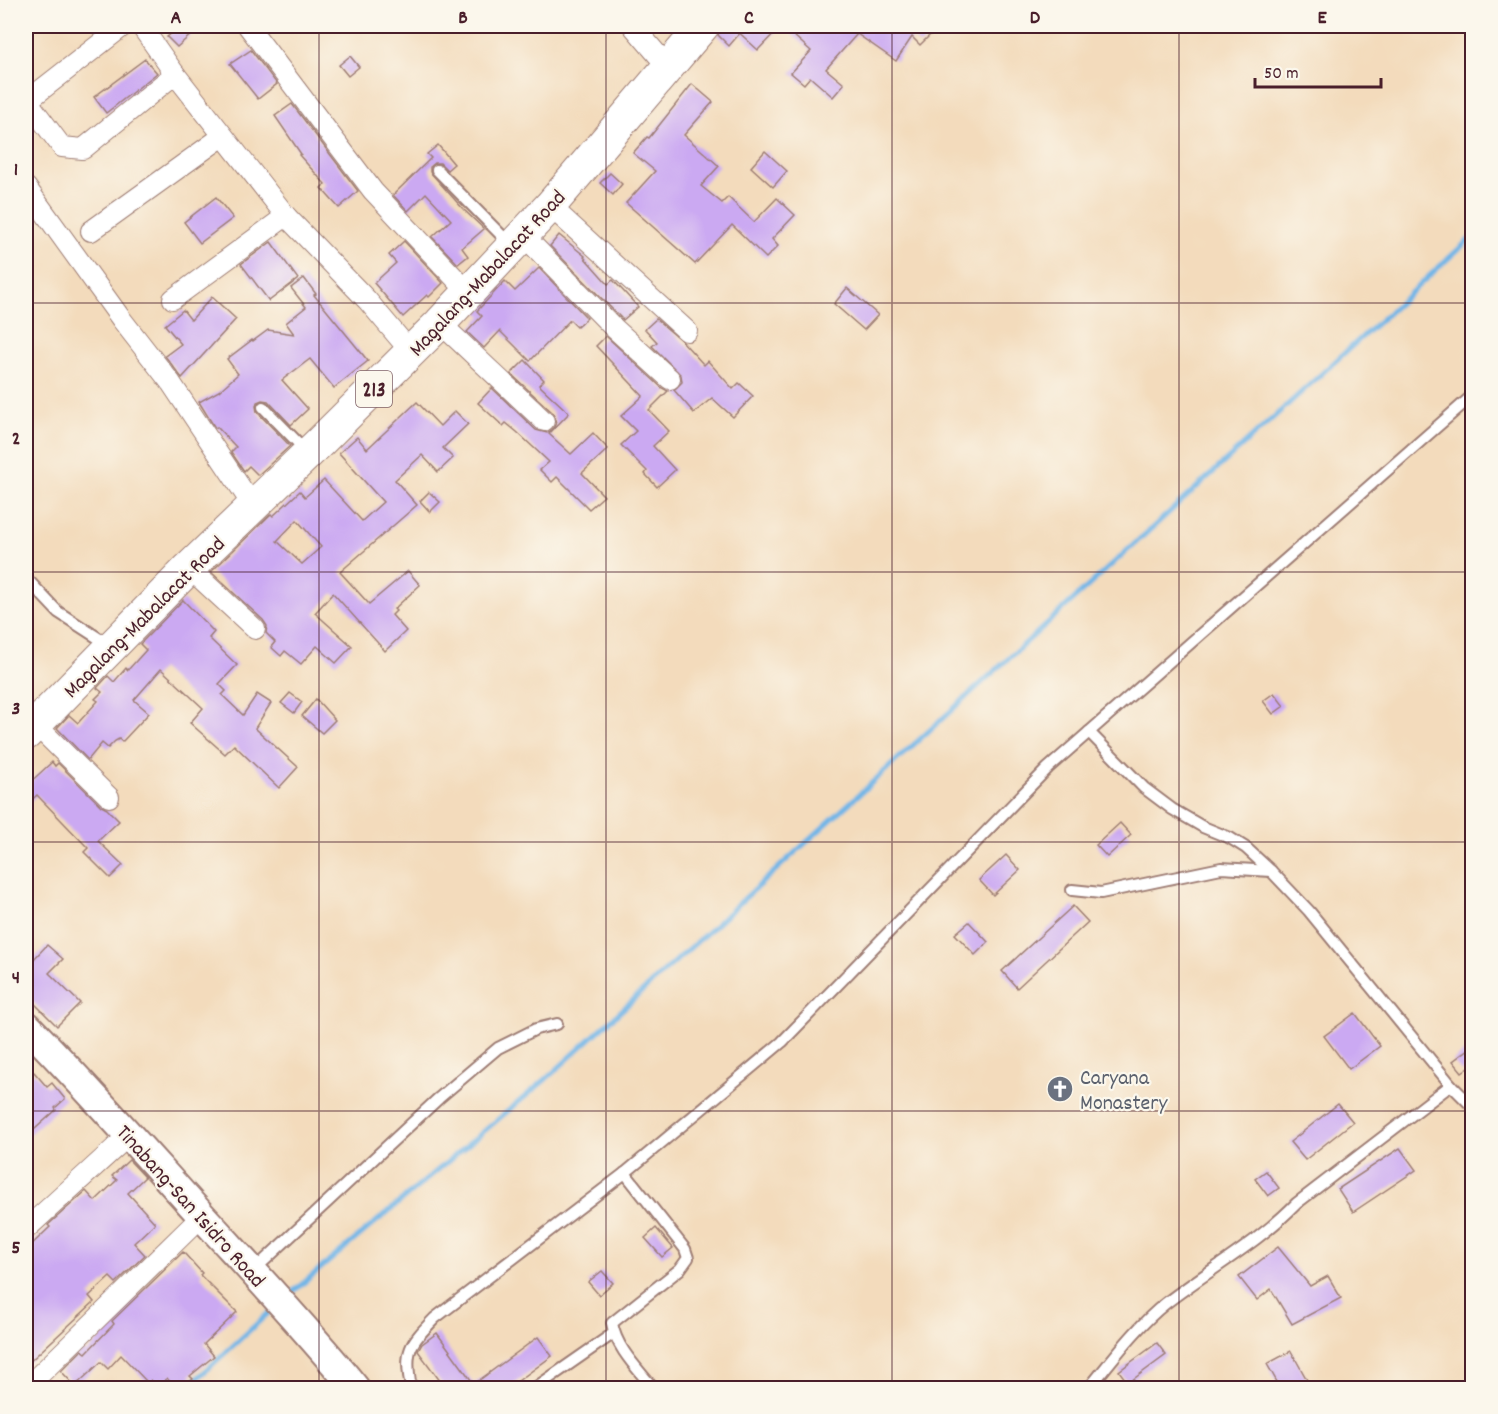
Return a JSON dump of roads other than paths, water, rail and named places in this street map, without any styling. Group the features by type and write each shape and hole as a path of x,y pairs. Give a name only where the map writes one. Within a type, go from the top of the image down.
{"main road":[{"name":"Magalang-Mabalacat Road","path":"30,729 189,568 440,323 550,206 668,67 696,28"}],"street":[{"path":"123,26 26,100 62,147 83,149 175,74"},
{"path":"141,26 175,74 286,216 367,300 411,352"},
{"path":"248,26 373,190 468,292"},
{"path":"633,26 668,67"},
{"path":"91,231 223,136"},
{"path":"26,186 122,320 171,383 253,506"},
{"path":"550,206 687,331"},
{"path":"173,299 286,216"},
{"path":"517,240 670,379"},
{"path":"440,323 544,421"},
{"path":"189,568 255,629"},
{"path":"30,729 109,797"},
{"name":"Tinabang-San Isidro Road","path":"26,1024 327,1353 355,1389"},
{"path":"26,1229 129,1135"},
{"path":"26,1389 202,1216"}],"lane":[{"path":"437,170 517,240"},
{"path":"411,1389 406,1365 413,1340 435,1318 625,1173 782,1042 1039,777 1473,396"},
{"path":"264,407 309,453"},
{"path":"26,579 58,612 111,646"},
{"path":"1089,732 1144,788 1172,809 1246,848 1271,871 1309,911 1451,1084 1473,1106"},
{"path":"1072,890 1101,893 1221,868 1271,871"},
{"path":"252,1271 439,1098 498,1048 536,1029 557,1024"},
{"path":"1089,1389 1141,1326 1165,1304 1276,1225 1297,1203 1451,1084"},
{"path":"625,1173 686,1249 688,1258 680,1269 612,1323 614,1333 622,1347 653,1389"},
{"path":"535,1389 614,1333"}],"waterway":[{"path":"289,1295 546,1079 1472,237"},
{"path":"187,1388 275,1307"}],"place":[{"name":"Caryana Monastery","path":"1060,1089"}]}
